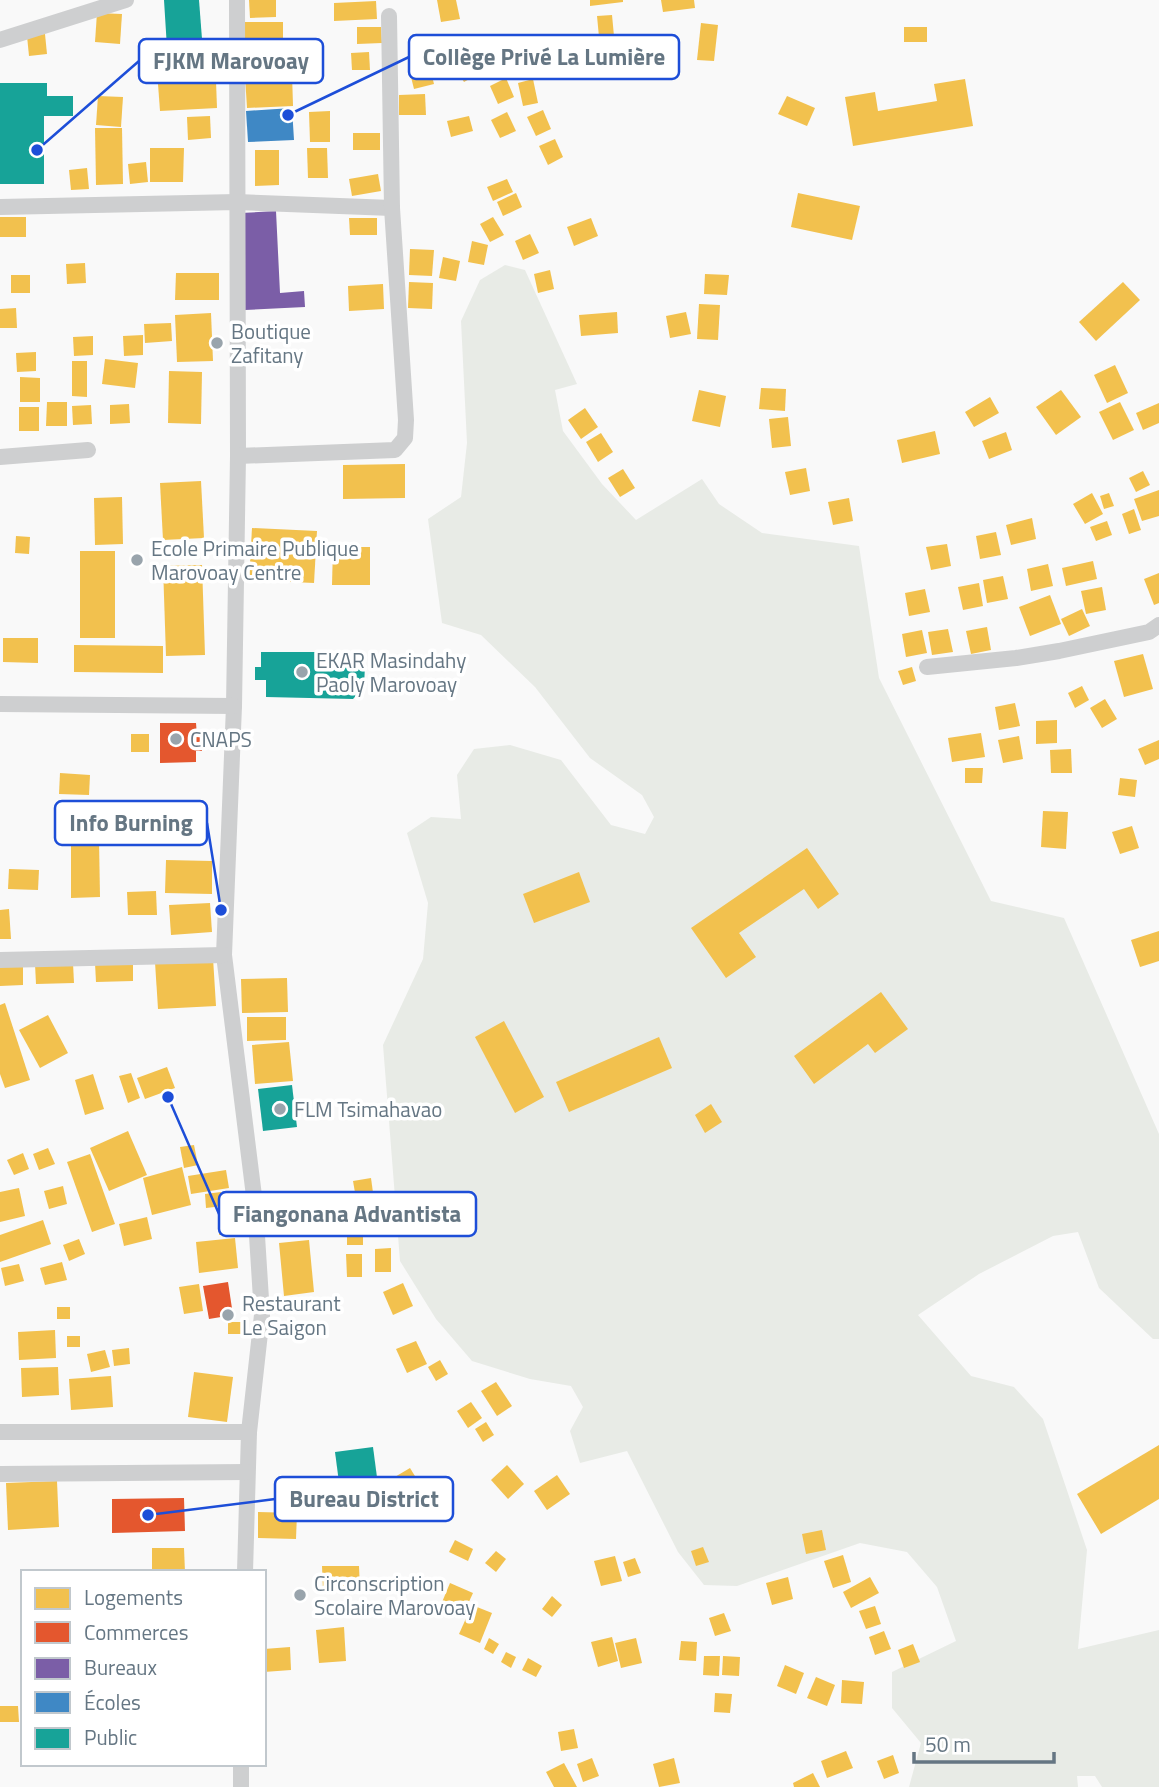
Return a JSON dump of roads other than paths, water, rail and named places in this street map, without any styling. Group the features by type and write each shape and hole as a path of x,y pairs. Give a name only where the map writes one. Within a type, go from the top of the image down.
{"street":[{"path":"0,40 126,0"},
{"path":"237,0 238,456 234,706 223,955 255,1204 262,1315 249,1432 245,1570"},
{"path":"238,456 395,450 405,439 393,208 389,16"},
{"path":"0,207 237,202 393,208"},
{"path":"0,457 88,450"},
{"path":"927,667 1059,651 1149,632 1159,625"},
{"path":"0,704 234,706"},
{"path":"0,960 223,955"},
{"path":"0,1432 249,1432"},
{"path":"0,1474 247,1472"},
{"path":"241,1766 241,1787"}],"place":[{"name":"Collège Privé La Lumière","path":"288,115"},
{"name":"FJKM Marovoay","path":"37,150"},
{"name":"Boutique Zafitany","path":"217,343"},
{"name":"Ecole Primaire Publique Marovoay Centre","path":"137,560"},
{"name":"EKAR Masindahy Paoly Marovoay","path":"302,672"},
{"name":"CNAPS","path":"176,739"},
{"name":"Info Burning","path":"221,910"},
{"name":"Fiangonana Advantista","path":"168,1097"},
{"name":"FLM Tsimahavao","path":"280,1109"},
{"name":"Restaurant Le Saigon","path":"228,1315"},
{"name":"Bureau District","path":"148,1515"},
{"name":"Circonscription Scolaire Marovoay","path":"300,1595"}]}
